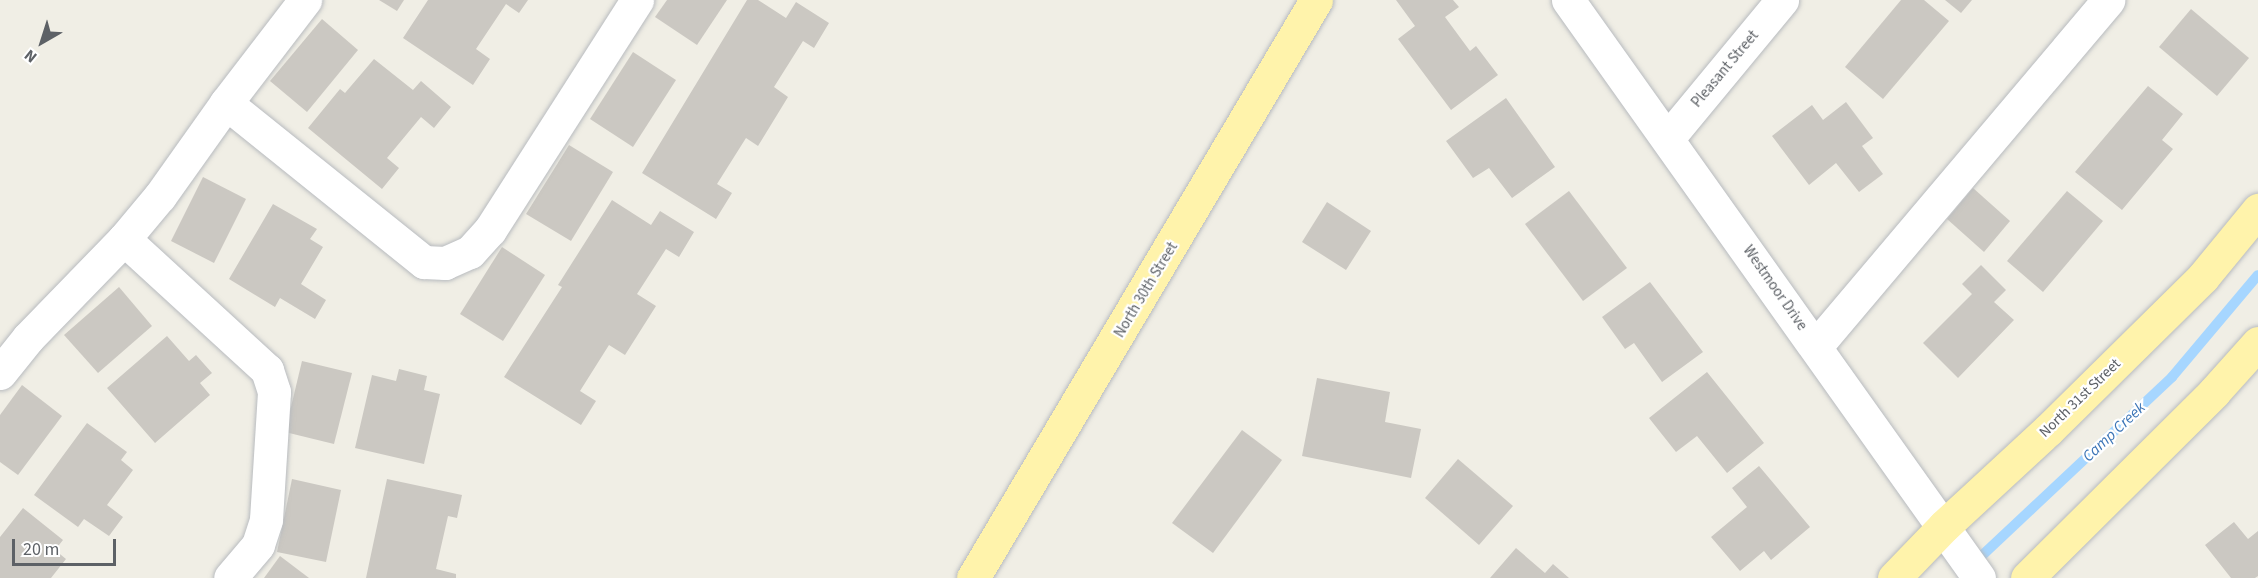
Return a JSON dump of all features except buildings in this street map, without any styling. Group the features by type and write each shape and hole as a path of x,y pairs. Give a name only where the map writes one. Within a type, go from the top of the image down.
{"main road":[{"name":"North 30th Street","path":"973,578 1316,0"},
{"name":"North 31st Street","path":"1894,578 1944,526 2048,430 2186,294 2258,210"},
{"path":"2027,578 2214,392 2258,343"}],"street":[{"path":"0,373 28,338 124,239 160,196 283,25 306,0"},
{"path":"226,103 424,262 445,263 470,252 490,230 637,0"},
{"name":"Westmoor Drive","path":"1568,0 1979,578"},
{"name":"Pleasant Street","path":"1668,138 1782,0"},
{"path":"1816,346 2108,0"},
{"path":"124,239 267,370 274,392 266,520 258,545 230,578"}],"waterway":[{"name":"Camp Creek","path":"1974,563 2172,377 2258,275"}]}
